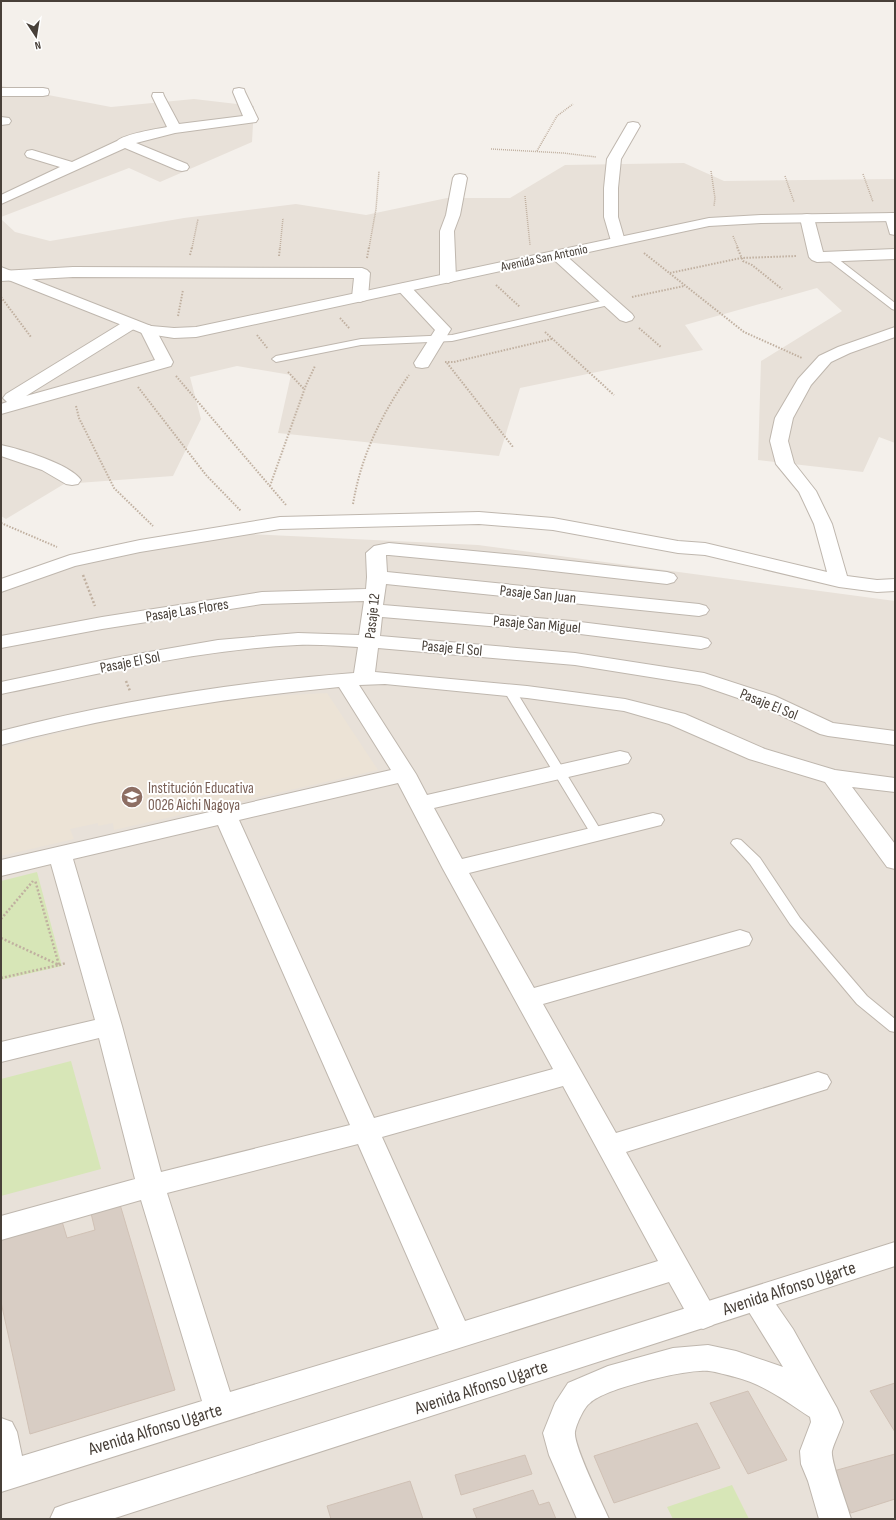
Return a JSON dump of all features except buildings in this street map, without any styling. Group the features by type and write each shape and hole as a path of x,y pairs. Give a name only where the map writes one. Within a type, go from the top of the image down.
{"street":[{"path":"1,92 44,92"},
{"path":"1,200 123,142 137,137 175,129 251,119 239,92"},
{"path":"158,96 175,129"},
{"path":"622,241 611,217 611,188 614,159 633,126"},
{"path":"123,142 182,167"},
{"path":"32,154 73,167"},
{"path":"448,278 448,231 453,215 460,178"},
{"path":"1,185 20,191"},
{"path":"803,218 821,256 895,254"},
{"name":"Avenida San Antonio","path":"3,274 148,330 174,333 196,332 360,298 692,225 724,221 803,218 890,221"},
{"path":"557,255 626,317"},
{"path":"3,274 74,272 362,273 360,298"},
{"path":"404,288 443,329 422,364"},
{"path":"1,405 131,324"},
{"path":"1,409 164,362 148,330"},
{"path":"839,581 823,524 806,491 785,464 779,441 784,418 804,383 825,359 844,350 895,332"},
{"path":"1,450 48,466 72,480"},
{"path":"1,586 82,558 280,523 478,518 553,524 678,547 705,549 839,581 877,586 895,585"},
{"name":"Pasaje 12","path":"355,679 370,641 376,553 380,550 389,549 526,562 667,578"},
{"name":"Pasaje San Juan","path":"374,594 699,610"},
{"name":"Pasaje Las Flores","path":"1,642 102,623 262,598 374,594"},
{"name":"Pasaje San Miguel","path":"374,594 572,627 700,643"},
{"name":"Pasaje El Sol","path":"1,688 120,663 218,646 298,639 370,641 575,659 704,679 768,701 828,729 895,738"},
{"path":"1,738 54,723 172,700 257,689 355,679 385,678 510,691 632,707 677,719 757,754 833,777 895,785"},
{"path":"355,679 454,869 570,1074 703,1316"},
{"path":"421,804 620,758"},
{"path":"1,868 63,863 226,816 405,774"},
{"path":"833,777 895,861"},
{"path":"226,816 457,1336"},
{"path":"454,869 652,820"},
{"path":"63,863 109,1026 151,1186 220,1409"},
{"path":"528,999 740,939"},
{"path":"1,1052 109,1026"},
{"path":"1,1228 151,1186 366,1131 570,1074"},
{"path":"610,1146 818,1082"},
{"name":"Avenida Alfonso Ugarte","path":"66,1519 895,1254"},
{"name":"Avenida Alfonso Ugarte","path":"5,1476 676,1268"},
{"path":"756,1299 782,1338 822,1408 827,1422 816,1451 817,1464 824,1481 835,1519"},
{"path":"593,1519 565,1455 560,1433 566,1413 579,1393 608,1379 673,1361 708,1358 736,1364 768,1374 822,1408"},
{"path":"1,1432 5,1476"}],"lane":[{"path":"821,256 895,307"},
{"path":"276,359 361,342 452,338 610,302"},
{"path":"510,691 597,834"},
{"path":"737,843 755,861 795,921 862,1000 895,1027"}],"path":[{"path":"537,151 557,116 573,104"},
{"path":"491,149 537,151 614,159"},
{"path":"362,273 365,268 376,209 379,171"},
{"path":"711,171 715,198 714,204 724,221 741,258 782,289"},
{"path":"863,174 890,221"},
{"path":"785,176 803,218"},
{"path":"525,196 532,260"},
{"path":"277,272 283,218"},
{"path":"622,241 670,273 684,286 744,332 819,366"},
{"path":"670,273 741,258 821,256"},
{"path":"610,302 684,286"},
{"path":"1,297 31,337"},
{"path":"328,304 361,342"},
{"path":"626,317 661,347"},
{"path":"349,521 348,512 352,511 354,489 365,455 376,429 394,396 416,366 422,364 447,362 552,339"},
{"path":"270,486 306,385 323,349"},
{"path":"164,362 289,508 280,512 280,523"},
{"path":"447,362 513,447"},
{"path":"126,373 206,475 243,513"},
{"path":"70,389 79,418 114,488 155,529 166,529 178,540"},
{"path":"1,523 82,558"},
{"path":"1,919 34,877 63,863"},
{"path":"34,877 59,965"},
{"path":"1,938 59,965"},
{"path":"1,978 89,958"}],"shaded area":[{"path":"1,86 111,107 194,99 254,106 252,142 160,182 129,168 1,217"},
{"path":"684,163 724,181 895,179 895,443 879,437 863,472 758,460 761,361 842,311 817,288 685,325 703,350 520,388 499,456 278,433 291,375 237,366 190,377 201,419 173,476 64,484 6,519 1,516 1,219 15,232 50,241 184,218 296,204 366,215 447,198 510,198 565,165"},
{"path":"250,534 478,545 895,601 895,1519 1,1519 1,579 63,557"},
{"name":"Institución Educativa 0026 Aichi Nagoya","path":"327,693 378,770 114,830 113,823 98,826 98,823 70,829 74,839 1,856 1,748 140,712 233,698"}],"green space":[{"path":"37,872 62,966 1,980 1,881"},
{"path":"71,1061 101,1169 1,1196 1,1079"},
{"path":"732,1485 749,1519 673,1519 667,1507"}],"place":[{"name":"Institución Educativa 0026 Aichi Nagoya","path":"132,797"}]}
